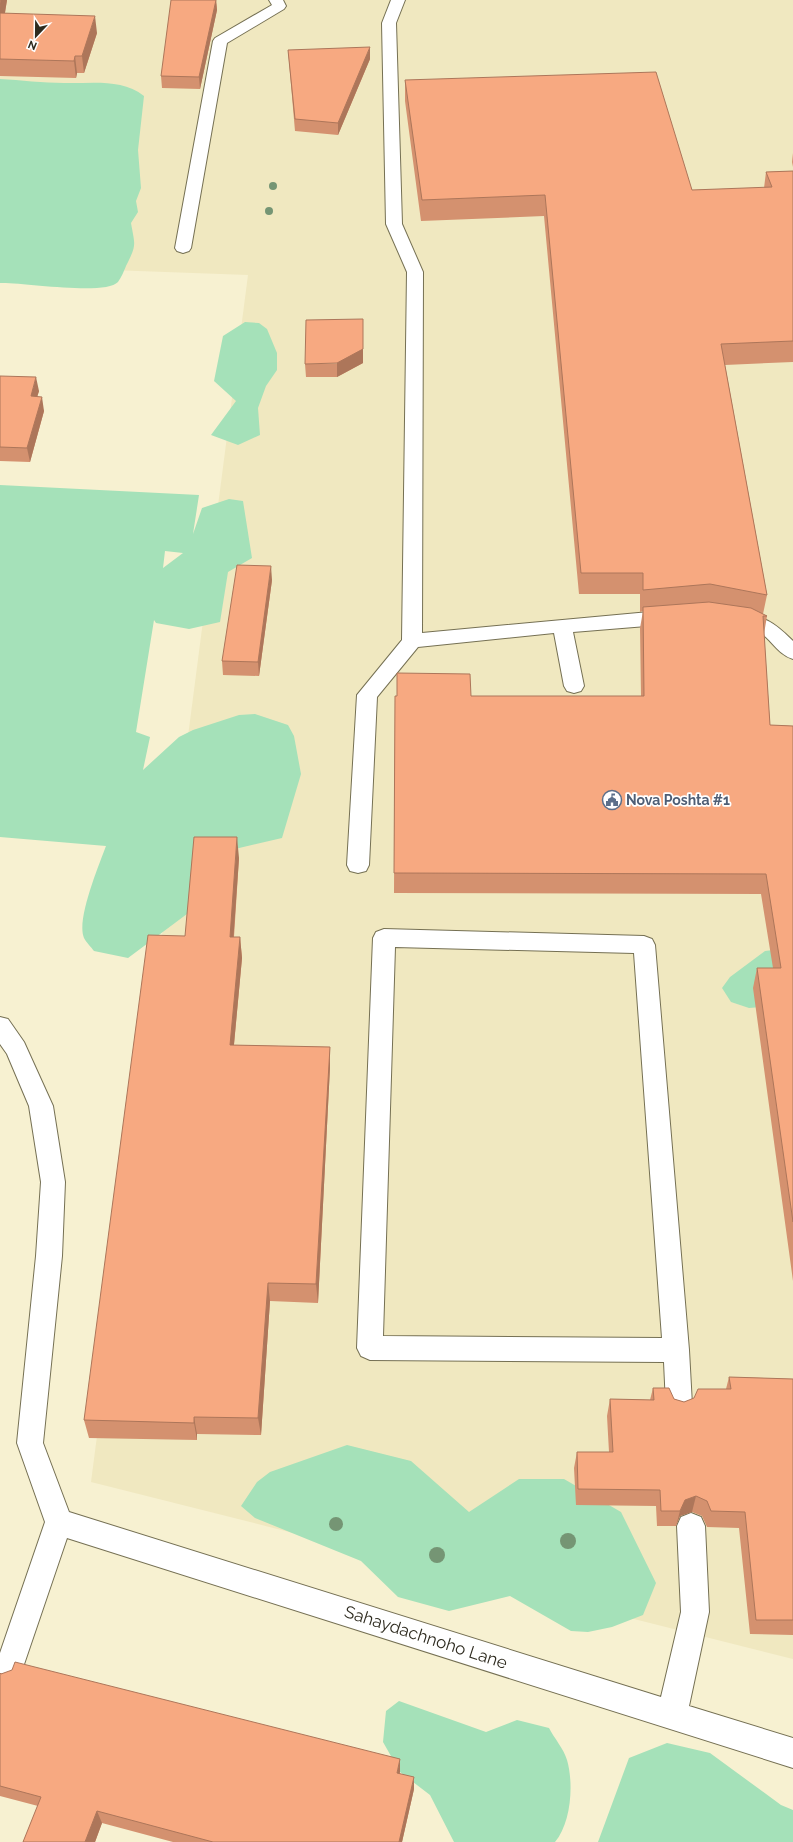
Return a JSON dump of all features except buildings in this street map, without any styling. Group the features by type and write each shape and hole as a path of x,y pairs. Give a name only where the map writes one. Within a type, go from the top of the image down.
{"street":[{"path":"183,248 220,41 279,6 276,0"},
{"path":"358,865 367,695 412,641 415,272 394,224 389,23 398,0"},
{"path":"412,641 690,615"},
{"path":"721,616 752,621 769,629 793,652"},
{"path":"562,626 574,686"},
{"path":"676,1350 370,1348 384,938 644,945 676,1350 679,1405"},
{"path":"0,1026 16,1049 41,1106 53,1182 49,1256 30,1443 59,1522 8,1672"},
{"name":"Sahaydachnoho Lane","path":"59,1522 793,1754"},
{"path":"672,1715 696,1612 691,1526"}],"shaded area":[{"path":"0,0 793,0 793,1659 91,1482 248,275 0,266"}],"green space":[{"path":"0,79 48,83 116,84 135,90 144,96 138,150 141,188 136,201 138,212 131,223 134,245 132,253 118,282 110,286 97,288 0,283"},
{"path":"245,322 259,323 267,329 277,353 277,370 266,386 258,408 260,435 238,445 211,435 236,401 214,381 223,336"},
{"path":"0,485 199,495 193,534 202,508 229,499 243,501 252,558 228,572 220,622 189,629 156,623 154,620 136,732 150,737 143,770 179,737 193,730 239,715 255,714 288,725 294,736 301,774 282,838 197,858 199,905 128,958 94,951 84,938 82,930 89,892 106,846 0,837","holes":["165,551 183,553 163,568"]},
{"path":"782,949 793,1004 749,1008 731,1002 722,988 730,977 765,951"},
{"path":"347,1445 411,1461 469,1512 519,1479 564,1479 621,1512 656,1583 643,1615 612,1627 588,1632 571,1631 510,1596 449,1611 398,1597 361,1561 255,1518 241,1506 257,1482 270,1472"},
{"path":"399,1701 486,1732 517,1720 549,1728 566,1756 570,1780 570,1803 568,1814 565,1825 555,1842 454,1842 430,1795 400,1772 383,1742 386,1711"},
{"path":"667,1743 710,1753 781,1805 793,1810 793,1842 598,1842 629,1758"}],"place":[{"name":"Nova Poshta #1","path":"612,800"}]}
